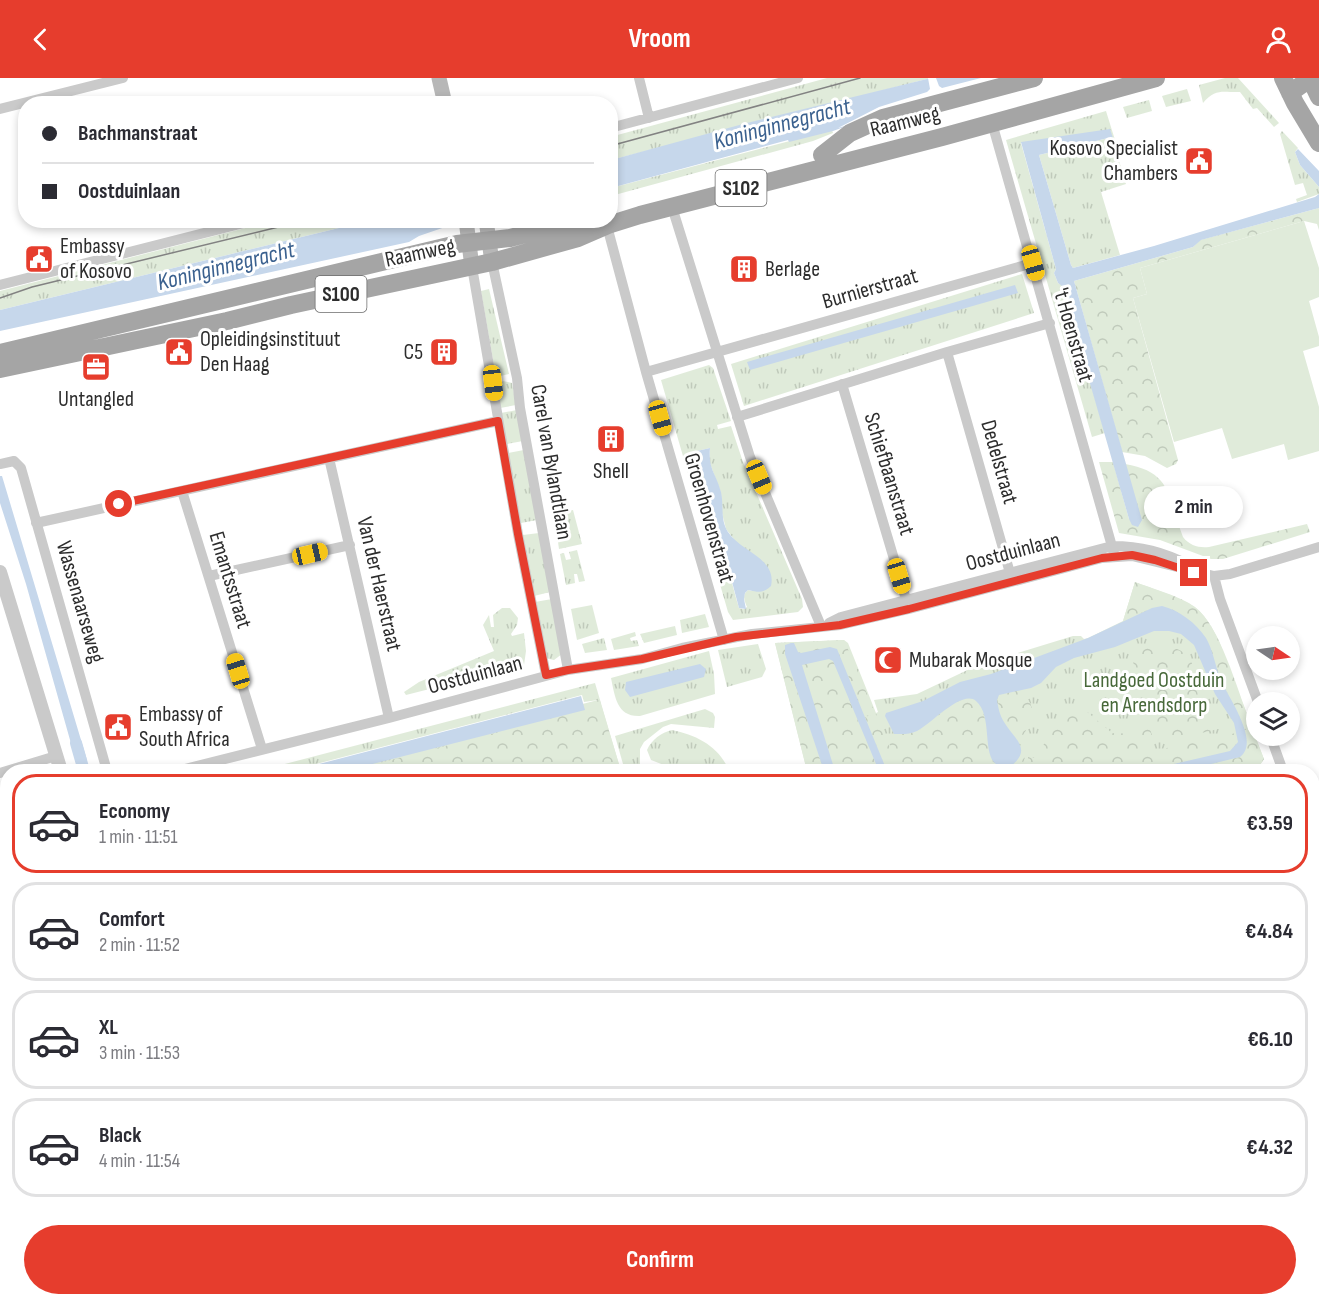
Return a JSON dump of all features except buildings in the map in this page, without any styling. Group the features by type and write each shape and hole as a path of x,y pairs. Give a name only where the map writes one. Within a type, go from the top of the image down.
{"main road":[{"path":"440,78 444,96"},
{"path":"822,155 847,135 883,118 1034,78"},
{"name":"Raamweg","path":"618,216 822,155 1113,78"},
{"name":"Raamweg","path":"618,217 672,207 1156,78"},
{"path":"1289,83 1310,78 1319,97"},
{"path":"1289,83 1319,124"},
{"path":"1289,83 1319,143"},
{"path":"467,228 471,254"},
{"path":"487,228 492,262"},
{"name":"Raamweg","path":"0,369 392,284 471,254 489,241 552,228"},
{"name":"Raamweg","path":"0,352 471,254 492,262 571,240 593,228"}],"street":[{"path":"52,96 123,78"},
{"path":"639,78 650,118"},
{"path":"618,126 798,78"},
{"path":"0,109 18,104"},
{"name":"'t Hoenstraat","path":"992,123 1113,551"},
{"path":"672,207 750,457 821,626"},
{"path":"0,285 224,228"},
{"name":"Groenhovenstraat","path":"611,228 646,372 724,640"},
{"name":"Carel van Bylandtlaan","path":"471,254 518,534 546,675"},
{"name":"Carel van Bylandtlaan","path":"492,262 517,378 520,408 568,670"},
{"name":"Burnierstraat","path":"717,353 1033,263"},
{"path":"737,417 947,352 1050,323"},
{"name":"Dedelstraat","path":"947,352 1011,578"},
{"path":"646,372 717,353"},
{"name":"Schiefbaanstraat","path":"842,384 908,605"},
{"path":"36,523 498,421"},
{"name":"Van der Haerstraat","path":"329,458 389,718"},
{"name":"Wassenaarseweg","path":"0,464 14,462 21,468 105,764"},
{"name":"Emantsstraat","path":"182,491 262,749"},
{"path":"208,576 350,544"},
{"name":"Oostduinlaan","path":"204,764 568,670 642,659 752,634 840,625 1135,546 1178,559 1214,576"},
{"path":"1254,692 1220,599 1214,576 1230,574 1319,547"},
{"path":"0,572 6,612 59,764"},
{"path":"1274,746 1280,764"},
{"path":"30,764 56,756"}],"green space":[{"path":"827,78 931,78 618,158 618,135"},
{"path":"1225,78 1238,78 1279,123 1274,127 1257,108 1253,109 1240,92 1216,93 1203,103 1199,85"},
{"path":"1187,89 1191,101 1166,107 1162,96"},
{"path":"1149,100 1152,111 1127,118 1123,107"},
{"path":"1106,111 1115,140 1113,141 1110,130 1021,143 1056,269 1054,273 1058,283 1062,285 1105,433 1092,437 1006,140"},
{"path":"832,130 833,133 813,141 618,194 618,186"},
{"path":"1282,131 1298,148 1295,152 1300,165 1319,187 1319,194 1297,202 1296,199 1307,195 1303,183 1295,185 1280,134"},
{"path":"1108,138 1109,142 1113,141 1126,184 1101,192 1120,255 1073,268 1039,155"},
{"path":"1319,208 1319,230 1317,224 1304,221 1140,268 1147,294 1133,298 1178,460 1176,464 1167,468 1145,456 1122,452 1074,281 1193,247 1200,240"},
{"path":"1304,221 1319,268 1319,297 1309,301 1319,337 1319,346 1303,351 1319,407 1319,451 1288,460 1284,444 1232,459 1222,428 1174,442 1133,298 1147,294 1140,268"},
{"path":"246,228 339,228 0,310 0,291"},
{"path":"1022,274 1034,313 744,406 731,364"},
{"path":"489,289 509,374 496,377 481,291"},
{"path":"709,365 713,368 731,421 717,425 718,429 731,426 743,462 802,599 803,607 798,612 733,620 728,612 661,380","holes":["710,448 709,461 721,493 726,529 736,542 752,591 748,590 744,596 747,607 744,609 739,608 736,598 697,451"]},
{"path":"503,381 512,383 516,405 500,408 497,386"},
{"path":"517,410 523,441 507,444 501,413"},
{"path":"524,450 537,520 521,523 508,453"},
{"path":"1099,462 1113,462 1129,519 1132,488 1125,464 1152,473 1160,480 1171,499 1183,537 1195,546 1209,547 1307,524 1310,532 1223,559 1211,559 1160,540 1119,533"},
{"path":"554,471 562,505 552,508 546,473"},
{"path":"573,510 582,544 559,549 554,514"},
{"path":"539,533 550,592 534,596 523,535"},
{"path":"577,550 585,581 579,582 577,574 574,574 575,583 566,585 560,554 564,553 566,560 571,559 569,552"},
{"name":"Landgoed Oostduin en Arendsdorp","path":"1135,582 1192,605 1210,624 1219,641 1246,712 1246,746 1259,746 1264,759 1261,764 805,764 775,643 844,640 848,643 876,713 878,712 874,700 917,694 978,665 1073,636 1088,638 1123,621"},
{"path":"1135,582 1195,607 1204,616 1220,643 1246,711 1246,722 1242,723 1222,682 1206,638 1188,619 1170,608 1152,608 1123,621"},
{"path":"552,599 562,654 554,660 545,658 535,602"},
{"path":"592,605 599,633 577,640 571,609"},
{"path":"502,608 510,608 518,618 512,636 524,633 526,651 524,665 406,695 404,692 419,682 494,651 483,625 489,615 491,627 494,627 493,615"},
{"path":"705,614 709,627 682,633 680,620"},
{"path":"675,626 677,635 644,643 640,634"},
{"path":"635,632 636,636 630,638 631,641 637,640 639,646 614,650 611,639"},
{"path":"604,638 607,650 585,653 582,644"},
{"path":"844,640 897,764 884,764 865,717 871,715 865,716 837,649 801,653 791,643 785,645 785,654 822,764 805,764 775,643"},
{"path":"758,644 766,669 762,677 727,687 718,650"},
{"path":"1159,645 1175,648 1191,661 1200,703 1206,716 1219,727 1218,729 1165,742 1161,741 1148,717 1156,703 1153,693 1137,674 1131,656 1146,648"},
{"path":"709,651 715,694 640,716 626,713 618,704 611,678"},
{"path":"833,660 876,764 833,764 801,665"},
{"path":"595,683 619,764 348,764 598,700 584,702 582,695 316,764 285,764"},
{"path":"1018,690 1031,705 1032,717 1023,735 1015,736 1004,722 997,699 1003,693"},
{"path":"965,698 974,700 980,706 986,723 991,761 998,764 898,764 889,743 902,734 918,731"},
{"path":"600,701 619,764 375,764 585,710 584,705"},
{"path":"705,709 713,713 715,717 714,728 671,724 663,727 644,742 640,749 640,764 623,764 615,736"},
{"path":"1069,709 1086,711 1112,733 1120,734 1147,724 1153,741 1153,764 1028,764 1028,757 1033,758 1040,755 1047,735 1062,714"},
{"path":"672,730 699,739 714,749 726,764 661,764 651,760 647,750 651,743"},
{"path":"1236,733 1238,742 1230,751 1174,764 1158,764 1159,753 1162,749"},
{"path":"1246,746 1259,746 1264,759 1261,764 1210,764 1240,757"},
{"path":"1020,756 1025,757 1022,764 1012,764"}],"water":[{"name":"Koninginnegracht","path":"931,78 1013,78 877,115 833,131 789,142 788,140 618,186 618,158 743,124"},
{"path":"1110,129 1114,141 1109,142 1108,138 1039,155 1073,268 1154,246 1319,194 1319,208 1201,240 1193,247 1074,281 1142,520 1138,527 1132,525 1129,519 1062,286 1058,283 1054,273 1056,269 1021,142"},
{"path":"1298,149 1319,171 1319,187 1300,165 1295,152"},
{"name":"Koninginnegracht","path":"339,228 442,228 409,242 0,331 0,310"},
{"path":"1015,285 1018,293 750,370 747,362"},
{"path":"710,448 711,466 721,492 723,517 728,532 763,562 771,576 771,586 765,590 758,592 748,590 745,593 746,609 739,608 697,451"},
{"path":"0,476 2,476 87,760 75,756 72,747 26,584 0,503"},
{"path":"1162,606 1187,618 1206,638 1220,678 1241,718 1246,735 1246,745 1240,757 1211,764 1174,764 1230,751 1238,742 1234,723 1215,694 1194,645 1181,634 1169,631 1154,631 1115,647 1074,658 1056,667 1041,683 1031,688 999,695 997,700 1001,717 1020,744 1021,754 1013,764 997,764 993,761 982,709 976,701 963,700 946,709 917,731 905,734 894,734 885,716 886,713 923,701 960,682 991,674 1088,638 1152,608"},
{"path":"794,643 798,652 801,653 830,647 837,649 884,764 876,764 833,661 829,659 802,665 833,764 822,764 785,654 785,645"},
{"path":"700,664 706,669 704,677 630,697 625,690 626,682"},
{"path":"581,696 585,710 373,764 319,764"}],"pier":[{"path":"928,78 936,78 942,88 981,78 1004,78 838,128 879,107 927,92 930,89"}],"waterway":[{"path":"76,743 82,764"}],"tram line":[{"path":"618,144 860,78"},
{"path":"0,298 32,287 274,228"}],"place":[{"name":"Kosovo Specialist Chambers","path":"1199,161"},
{"name":"Embassy of Kosovo","path":"39,259"},
{"name":"Berlage","path":"744,269"},
{"name":"Opleidingsinstituut Den Haag","path":"179,352"},
{"name":"C5","path":"444,352"},
{"name":"Untangled","path":"96,367"},
{"name":"Shell","path":"611,439"},
{"name":"Mubarak Mosque","path":"888,660"},
{"name":"Embassy of South Africa","path":"118,727"}],"route":[{"path":"119,504 498,421 546,675 642,659 736,637 840,625 1102,558 1132,555 1194,573"}]}
